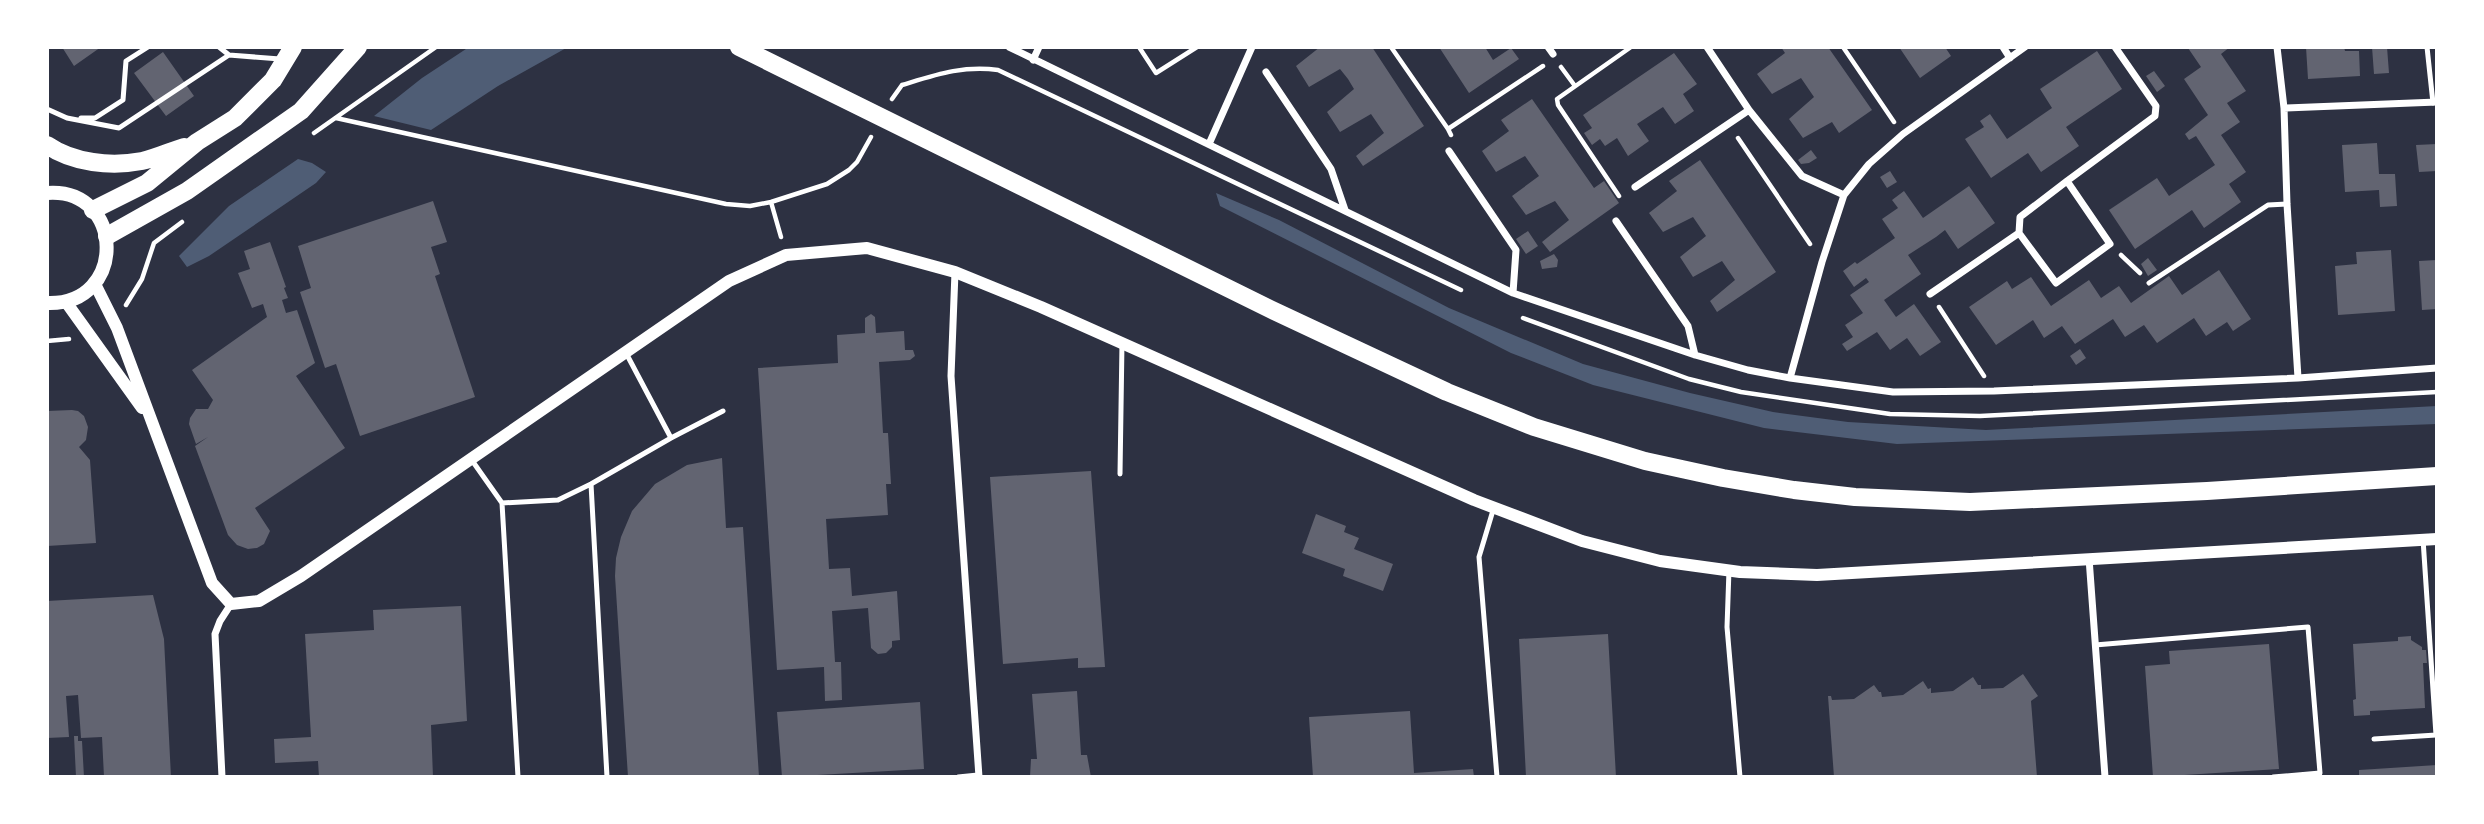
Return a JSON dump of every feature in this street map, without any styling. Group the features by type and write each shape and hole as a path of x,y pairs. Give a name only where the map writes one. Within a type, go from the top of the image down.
{"main road":[{"path":"107,236 187,191 301,111 358,47"},
{"path":"740,47 1078,215 1409,374 1534,427 1645,461 1794,490 1970,502 2221,491 2437,476"},
{"path":"93,210 147,183 197,142 235,118 273,80 290,53"},
{"path":"47,145 73,158 97,163 142,161 197,142"},
{"path":"47,193 69,195 82,201 99,218 107,236 106,261 95,284 77,298 66,302 47,303"}],"street":[{"path":"1009,47 1513,293 1695,355 1748,370 1894,392 1994,391 2298,378 2437,368"},
{"path":"1033,60 1039,47"},
{"path":"1209,145 1252,47"},
{"path":"1707,47 1749,110 1802,176 1844,195"},
{"path":"2003,47 2010,58"},
{"path":"1790,378 1822,262 1844,195 1869,164 1903,134 2025,47"},
{"path":"2067,181 2110,244 2056,283 2019,233 2020,217 2067,181 2155,116 2155,106 2115,47"},
{"path":"2277,47 2284,108 2298,378"},
{"path":"1266,72 1331,169 1345,210"},
{"path":"2284,108 2435,103"},
{"path":"1635,187 1749,110"},
{"path":"1449,151 1516,250 1513,293"},
{"path":"1616,221 1688,326 1695,355"},
{"path":"1930,294 2019,233"},
{"path":"231,604 259,601 300,576 729,281 786,254 867,247 955,272 1494,507 1582,541 1660,561 1730,570 1817,575 2430,539"},
{"path":"955,272 951,376 979,776"},
{"path":"95,284 113,318 212,583 231,604"},
{"path":"66,302 153,423"},
{"path":"2089,557 2105,777"},
{"path":"222,777 215,634 231,604"}],"lane":[{"path":"67,118 95,118 123,100 126,61 148,47"},
{"path":"219,47 229,55"},
{"path":"2427,47 2435,103"},
{"path":"47,109 67,118 119,128 229,55 290,53"},
{"path":"2149,283 2268,205 2287,204"},
{"path":"1120,474 1122,343"},
{"path":"625,352 671,438"},
{"path":"502,503 558,500 723,411"},
{"path":"471,459 502,503 518,777"},
{"path":"591,484 607,777"},
{"path":"1494,507 1479,557 1497,777"},
{"path":"2374,739 2436,735 2430,539"},
{"path":"1730,570 1727,627 1740,777"},
{"path":"2095,645 2308,627 2320,773 2273,777"},
{"path":"958,777 979,776"}],"path":[{"path":"303,140 436,47"},
{"path":"1139,47 1156,73 1198,47"},
{"path":"1391,47 1448,129 1454,141 1449,151"},
{"path":"1622,201 1558,105 1558,99 1631,47"},
{"path":"1843,47 1903,134"},
{"path":"1448,129 1552,53 1575,86"},
{"path":"886,110 902,85 956,70 976,67 998,70 1198,166"},
{"path":"336,118 726,204 750,206 771,202 840,177 857,162 874,131"},
{"path":"1728,123 1822,262"},
{"path":"771,202 786,254"},
{"path":"113,318 137,290 154,243 185,220"},
{"path":"2110,244 2149,283"},
{"path":"1930,294 1994,391"},
{"path":"47,341 72,339 89,334"}],"water":[{"path":"469,47 568,47 498,86 431,130 374,116 422,78"},
{"path":"298,159 312,163 326,172 316,183 209,256 187,267 179,256 229,206"},
{"path":"1216,193 1279,220 1449,308 1583,364 1773,412 1848,422 1986,430 2437,406 2437,424 1897,444 1764,428 1593,385 1511,353 1220,206"}],"building":[{"path":"62,47 101,47 74,66"},
{"path":"1320,47 1372,47 1424,126 1363,166 1356,156 1384,133 1371,114 1340,132 1327,112 1354,89 1348,79 1340,69 1309,87 1296,66"},
{"path":"1439,47 1485,47 1493,60 1511,48 1519,59 1469,93"},
{"path":"1781,47 1828,47 1872,110 1839,133 1832,122 1803,138 1789,119 1814,97 1801,78 1772,94 1757,74 1785,53"},
{"path":"1899,47 1945,47 1951,56 1920,78"},
{"path":"2230,47 2221,54 2246,91 2227,103 2240,122 2221,135 2246,172 2229,184 2241,202 2204,228 2192,210 2135,249 2109,210 2157,178 2169,196 2215,165 2196,136 2189,140 2185,134 2208,115 2184,79 2201,67 2188,48"},
{"path":"2306,47 2344,47 2345,51 2359,51 2360,76 2308,79"},
{"path":"2372,47 2387,47 2389,73 2374,74"},
{"path":"2097,51 2122,89 2066,127 2079,146 2041,172 2028,153 1991,178 1965,139 1984,127 1980,121 1990,114 2007,139 2052,108 2040,89"},
{"path":"163,52 194,96 166,116 134,73"},
{"path":"1674,53 1697,84 1683,94 1694,111 1675,124 1663,107 1637,124 1649,141 1628,156 1617,138 1605,146 1600,139 1592,145 1584,133 1592,128 1583,115"},
{"path":"2154,71 2165,86 2157,92 2146,76"},
{"path":"1532,99 1594,188 1604,181 1619,203 1550,252 1542,242 1569,220 1555,201 1526,215 1512,196 1539,176 1525,156 1496,172 1482,151 1509,131 1501,120"},
{"path":"2377,143 2379,174 2395,174 2397,206 2380,207 2379,190 2345,192 2342,145"},
{"path":"2437,144 2437,171 2419,172 2416,145"},
{"path":"1811,150 1817,158 1801,164 1798,160"},
{"path":"1700,160 1776,272 1717,312 1710,301 1735,280 1722,261 1693,277 1680,257 1706,236 1693,217 1663,232 1649,213 1677,191 1669,181"},
{"path":"1890,171 1897,182 1887,188 1880,177"},
{"path":"1969,186 1995,223 1958,249 1945,230 1908,255 1921,274 1884,300 1896,317 1914,304 1941,342 1920,356 1907,338 1890,350 1877,332 1847,351 1842,344 1853,337 1845,325 1863,313 1850,295 1869,282 1866,278 1854,287 1843,271 1895,238 1882,219 1898,208 1892,200 1904,191 1923,218"},
{"path":"433,201 447,242 431,247 440,274 435,276 475,397 360,436 336,364 325,368 300,292 311,288 298,246"},
{"path":"1528,231 1538,246 1526,254 1516,239"},
{"path":"270,242 286,287 284,288 288,298 282,300 286,313 297,310 315,363 296,376 345,448 255,508 270,531 264,544 248,549 237,545 228,535 195,446 208,437 196,444 189,424 190,418 196,409 208,409 213,400 192,370 267,317 263,304 252,308 238,273 250,269 244,251"},
{"path":"2391,250 2395,311 2338,315 2335,266 2357,264 2356,252"},
{"path":"1554,254 1558,260 1557,267 1542,269 1540,261"},
{"path":"2148,258 2157,270 2148,276 2141,264"},
{"path":"2437,260 2437,309 2422,310 2419,261"},
{"path":"2219,270 2251,319 2233,331 2227,322 2206,336 2194,318 2157,343 2144,325 2125,337 2113,319 2075,344 2062,326 2044,338 2033,320 1996,345 1969,307 2007,281 2012,289 2031,277 2051,306 2089,280 2101,298 2119,286 2131,303 2169,276 2182,295"},
{"path":"871,314 875,317 876,333 904,331 905,350 913,350 915,356 910,360 879,362 883,433 888,433 891,484 886,484 888,515 826,519 829,569 850,568 852,596 897,591 900,640 892,641 892,647 886,653 878,654 871,648 868,608 832,611 835,662 841,662 842,700 825,701 824,667 777,670 758,368 838,363 837,335 865,333 865,318"},
{"path":"2080,349 2086,358 2076,365 2070,356"},
{"path":"72,410 84,416 88,427 86,440 79,447 90,460 96,543 47,546 47,411"},
{"path":"722,458 726,528 743,527 759,777 628,777 615,576 621,537 632,511 655,484 687,465"},
{"path":"1091,471 1105,667 1078,668 1078,658 1003,664 990,477"},
{"path":"1316,514 1346,526 1344,532 1359,538 1354,549 1393,564 1383,591 1343,576 1345,569 1302,553"},
{"path":"153,595 164,639 171,777 104,777 102,737 81,738 78,695 66,696 69,737 47,738 47,601"},
{"path":"461,606 467,721 431,725 433,777 319,777 318,761 275,763 274,739 311,737 305,634 374,630 373,610"},
{"path":"1608,634 1616,777 1526,777 1519,639"},
{"path":"2411,636 2411,640 2422,647 2422,650 2426,650 2427,663 2423,663 2425,708 2370,711 2370,715 2354,716 2353,700 2356,699 2353,644 2398,641 2398,637"},
{"path":"2269,644 2279,769 2153,777 2145,666 2170,664 2169,651"},
{"path":"2023,674 2038,696 2031,701 2037,777 1834,777 1828,696 1831,696 1832,700 1854,699 1874,685 1882,697 1903,695 1923,681 1928,689 1931,688 1931,693 1953,691 1973,677 1978,685 1981,685 1981,689 2003,688"},
{"path":"1077,691 1081,755 1087,755 1091,777 1030,777 1031,759 1037,759 1032,694"},
{"path":"920,702 924,769 782,777 777,712"},
{"path":"1410,711 1414,773 1473,769 1474,777 1313,777 1309,717"},
{"path":"74,736 78,736 78,741 82,741 84,777 76,777"},
{"path":"2437,765 2437,777 2359,777 2359,770"}]}
